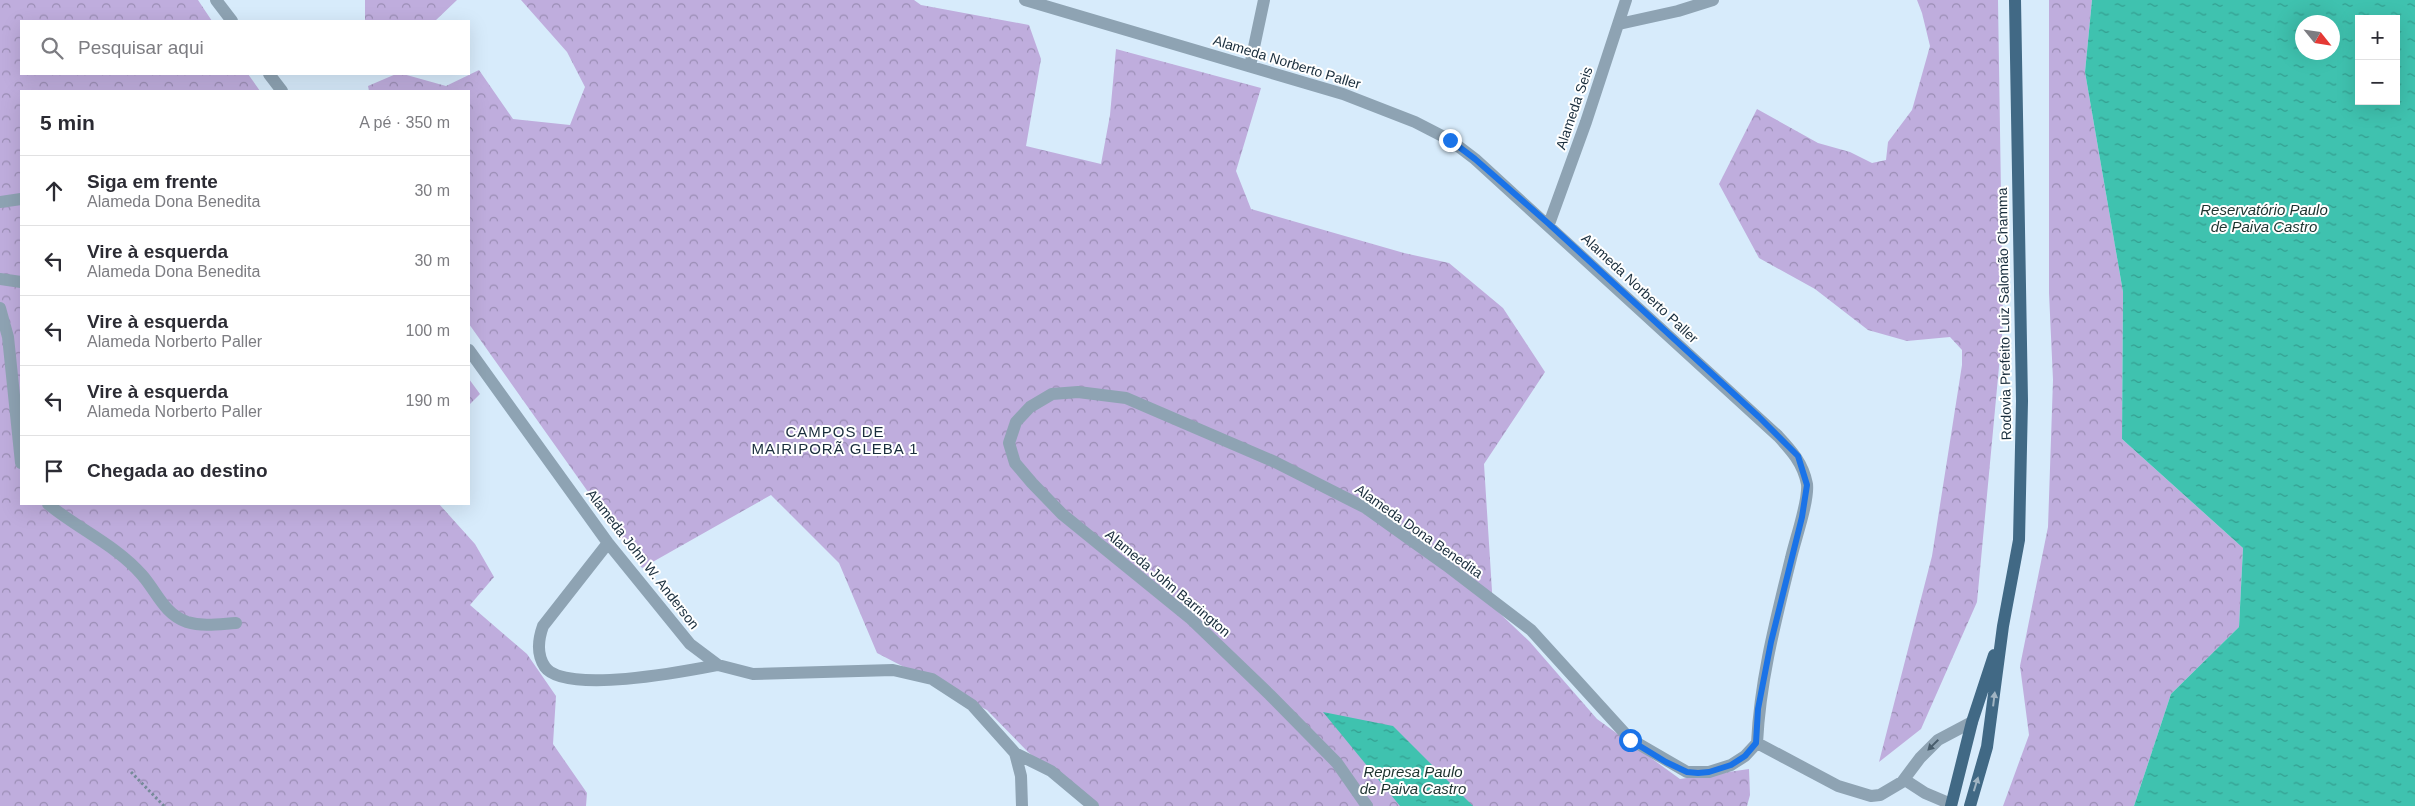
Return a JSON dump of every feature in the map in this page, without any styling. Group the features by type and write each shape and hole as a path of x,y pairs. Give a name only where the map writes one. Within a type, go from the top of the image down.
{"main road":[{"name":"Rodovia Prefeito Luiz Salomão Chamma","path":"1970,806 1987,747 2003,626 2019,540 2022,401 2015,0"},
{"name":"Rodovia Prefeito Luiz Salomão Chamma","path":"1951,805 1972,722 2003,626"}],"street":[{"path":"216,0 231,20"},
{"name":"Alameda Norberto Paller","path":"1025,0 1250,66 1390,110 1450,140 1475,159 1549,224 1759,417 1798,456 1807,485 1802,517 1771,642 1758,709 1756,743"},
{"path":"1250,66 1264,0"},
{"name":"Alameda Seis","path":"1549,224 1626,0"},
{"path":"1619,24 1713,0"},
{"path":"270,75 281,90"},
{"path":"0,202 20,200"},
{"path":"0,280 20,282"},
{"path":"0,308 8,338 20,453"},
{"name":"Alameda John W. Anderson","path":"470,351 608,543 690,644 718,665 753,674 893,670 932,679 972,705 1014,753 1021,776 1022,806"},
{"name":"Alameda Dona Benedita","path":"1016,422 1030,407 1052,394 1078,392 1126,398 1275,462 1366,508 1446,565 1531,630 1630,740 1666,762 1687,772 1709,772 1731,765 1745,756 1756,743"},
{"name":"Alameda John Barrington","path":"1016,422 1010,443 1015,463 1032,483 1062,514 1190,618 1244,670 1337,763 1367,806"},
{"path":"49,505 121,555 143,576 167,609 186,621 204,625 236,623"},
{"path":"608,543 542,626 538,642 546,668 558,675 570,678 616,679 656,677 718,665"},
{"path":"1756,743 1838,786 1862,794 1880,795 1905,780 1912,768 1938,740 1972,722"},
{"path":"1014,753 1051,771 1093,806"},
{"path":"1905,780 1925,793 1951,805"}],"path":[{"path":"131,772 164,806"}],"green space":[{"path":"0,0 198,0 211,20 20,20 20,75 249,75 259,90 20,90 20,505 440,505 475,544 494,577 470,605 527,654 556,696 553,744 587,793 586,806 0,806"},
{"path":"365,0 457,0 436,20 365,20"},
{"path":"521,0 914,0 921,5 1029,25 1041,59 1026,146 1101,164 1110,115 1116,49 1261,88 1236,171 1251,209 1404,253 1449,263 1503,308 1545,372 1484,464 1493,607 1530,642 1597,719 1680,779 1749,769 1750,795 1747,806 1094,806 1028,752 987,710 877,653 839,563 771,495 642,568 470,325 470,90 369,90 368,86 394,75 407,75 446,86 479,70 513,119 570,125 585,87 567,52"},
{"path":"1917,0 1998,0 2003,324 1977,602 1921,729 1879,762 1932,556 1962,365 1962,350 1950,337 1907,341 1868,330 1815,289 1759,258 1719,184 1757,109 1818,143 1850,152 1872,163 1886,160 1888,142 1912,110 1930,46"},
{"path":"2049,0 2092,0 2085,72 2123,292 2122,439 2243,548 2239,627 2171,694 2134,806 2003,806 2029,735 2020,666 2048,527 2053,380 2049,293"},
{"path":"470,380 480,394 470,404"}],"water":[{"name":"Reservatório Paulo de Paiva Castro","path":"2092,0 2415,0 2415,806 2134,806 2171,694 2239,627 2243,548 2122,439 2123,292 2085,72"},
{"name":"Represa Paulo de Paiva Castro","path":"1323,712 1393,726 1473,806 1400,806"}],"district":[{"name":"CAMPOS DE MAIRIPORÃ GLEBA 1","path":"835,440"}],"route":[{"path":"1450,140 1475,159 1549,224 1759,417 1798,456 1807,485 1802,517 1771,642 1758,709 1756,743 1745,756 1731,765 1709,772 1698,773 1687,772 1666,762 1630,740"}]}
